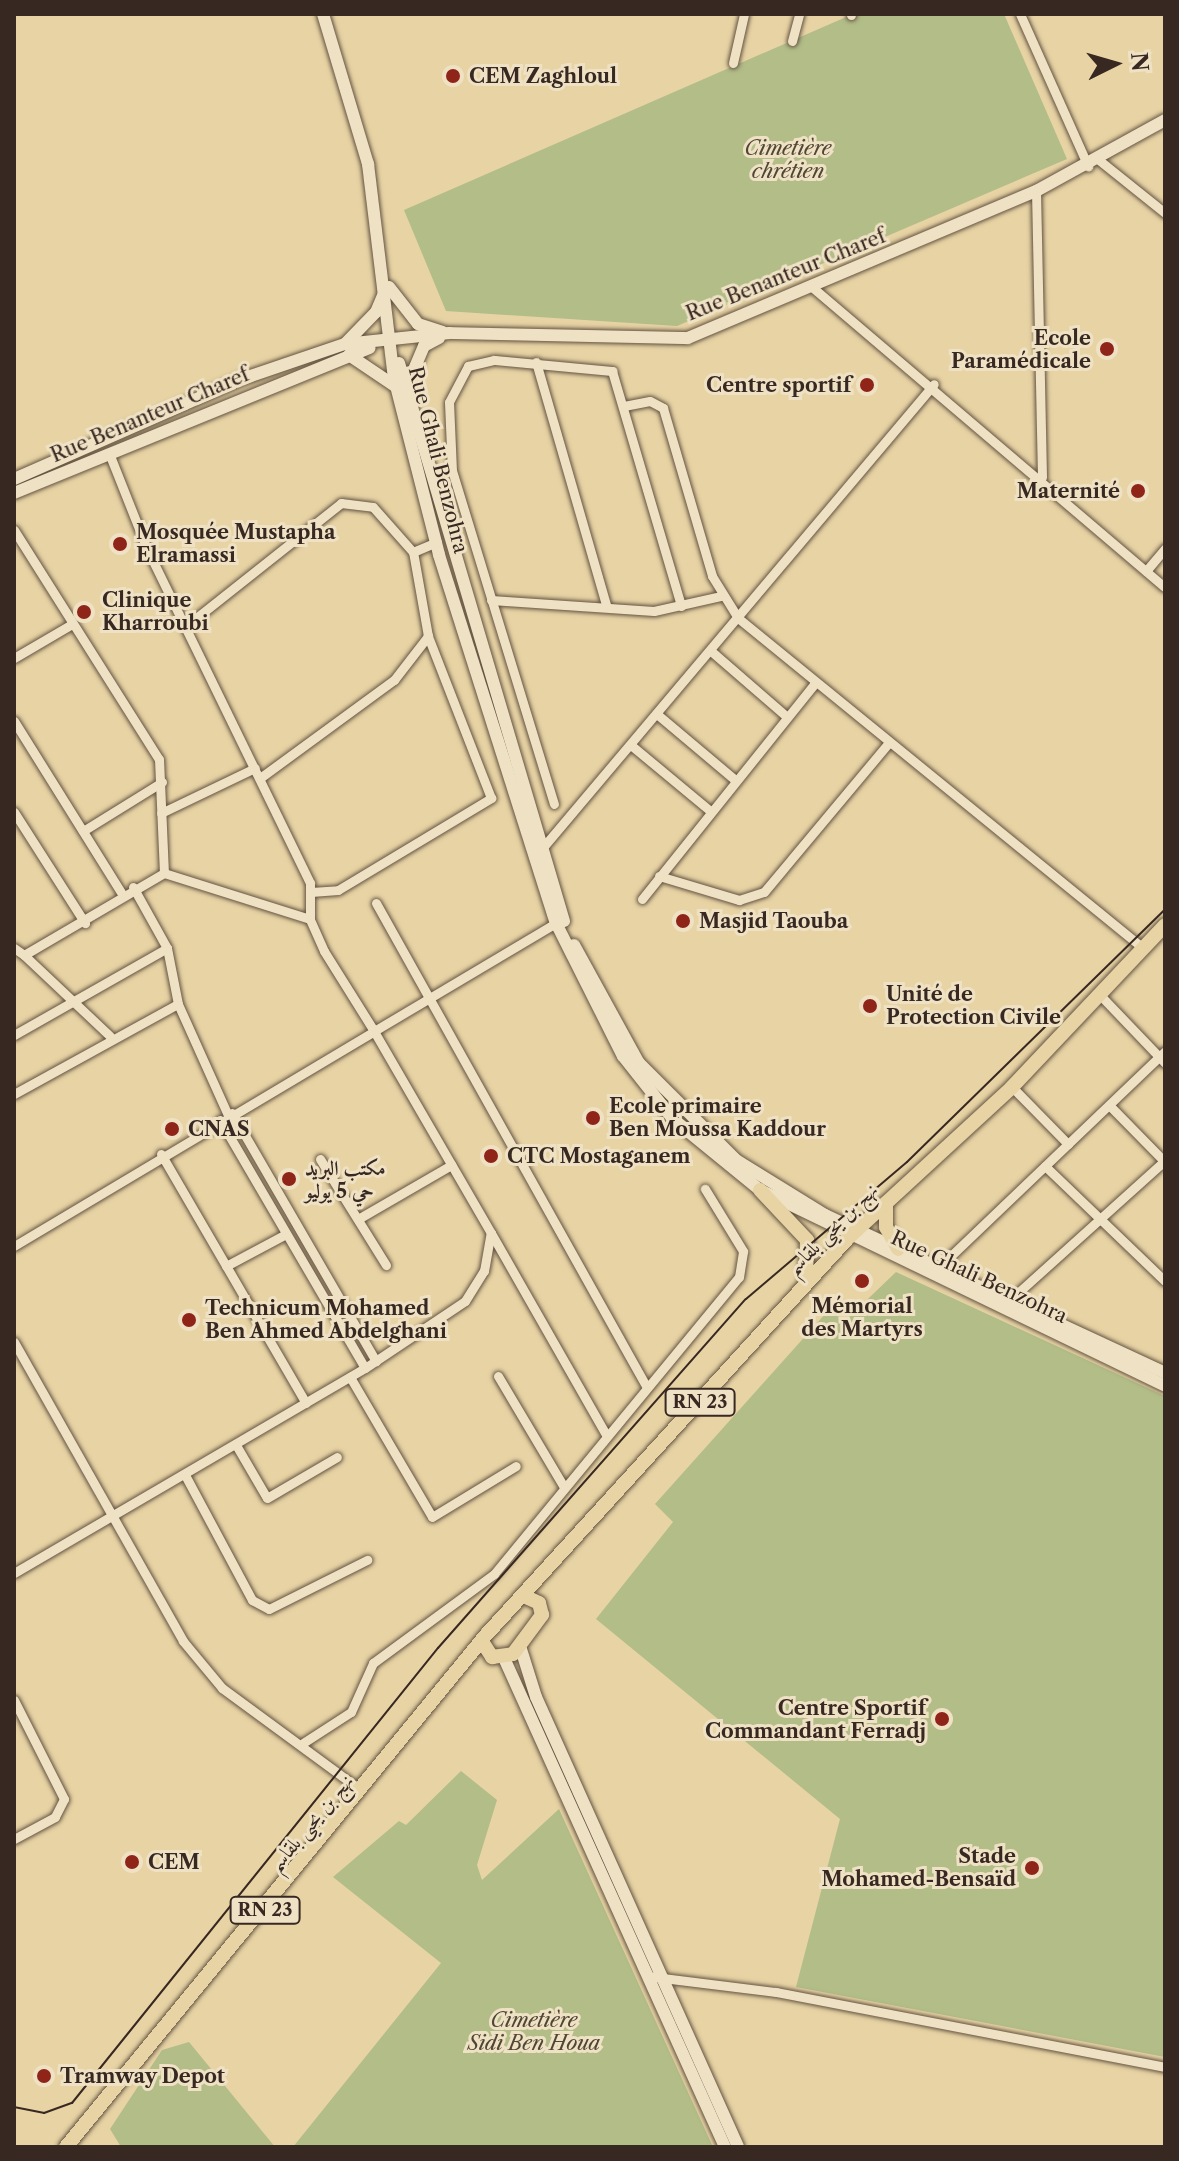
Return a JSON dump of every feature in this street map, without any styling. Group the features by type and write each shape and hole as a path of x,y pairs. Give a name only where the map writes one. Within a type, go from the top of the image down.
{"main road":[{"name":"Rue Ghali Benzohra","path":"323,14 368,164 387,285 392,341 437,542 538,853"},
{"name":"Rue Benanteur Charef","path":"14,479 239,380 347,350 449,333 688,338 1036,191 1094,163 1165,120"},
{"path":"387,285 418,324 449,333 424,346 402,390 347,350 376,312 387,285"},
{"name":"Rue Benanteur Charef","path":"14,493 347,350"},
{"name":"Rue Ghali Benzohra","path":"402,390 559,921 596,1012 644,1086 700,1145 760,1190 1163,1377"},
{"name":"Rue Ghali Benzohra","path":"559,921 625,1044 678,1109 758,1176 852,1234 898,1249 933,1272 1011,1299 1163,1377"},
{"name":"نهج بن يحيى بلقاسم","path":"66,2147 364,1792 483,1643 806,1282 852,1234 1012,1087 1165,925"},
{"path":"760,1190 807,1240 806,1282"},
{"path":"886,1203 898,1249"},
{"path":"545,1577 542,1608 520,1646 738,2147"},
{"path":"526,1597 542,1608"},
{"path":"483,1643 498,1657 725,2147"},
{"name":"نهج بن يحيى بلقاسم","path":"462,1672 520,1646"}],"street":[{"path":"733,63 744,14"},
{"path":"792,41 799,14"},
{"path":"1020,14 1094,163 1165,213"},
{"path":"1036,191 1042,477"},
{"path":"812,287 934,384 1165,587"},
{"path":"536,362 606,604"},
{"path":"554,804 452,471 449,402 468,366 536,362 606,367 624,406 681,606"},
{"path":"538,853 632,746 934,384"},
{"path":"624,406 650,401 663,408 721,596 738,618 887,745 1144,949"},
{"path":"109,453 311,892 310,919 606,1435"},
{"path":"186,626 341,503 373,507 413,552 428,636 491,798 338,890 311,892"},
{"path":"14,530 159,759 164,873"},
{"path":"413,552 437,542"},
{"path":"1146,571 1165,548"},
{"path":"491,600 681,606 721,596"},
{"path":"14,658 72,624"},
{"path":"260,778 394,680 428,636"},
{"path":"711,651 786,716"},
{"path":"642,899 709,810 815,683"},
{"path":"658,715 734,779"},
{"path":"14,721 121,892"},
{"path":"659,876 739,900 764,892 887,745"},
{"path":"632,746 709,810"},
{"path":"161,813 255,768"},
{"path":"83,831 162,782"},
{"path":"14,812 85,923"},
{"path":"24,955 85,923 121,892 164,873 310,919"},
{"path":"133,887 167,948 178,1004 227,1116 286,1234 365,1368"},
{"path":"376,903 646,1386"},
{"path":"14,1246 161,1154 559,921"},
{"path":"14,948 76,999 110,1036"},
{"path":"14,1035 167,948"},
{"path":"933,1272 1163,1057 1100,995"},
{"path":"14,1094 110,1036 178,1004"},
{"path":"1012,1087 1068,1144"},
{"path":"1011,1299 1164,1161 1109,1105"},
{"path":"227,1116 376,1361"},
{"path":"161,1154 306,1403"},
{"path":"320,1159 386,1265"},
{"path":"358,1219 451,1165"},
{"path":"1045,1166 1165,1281"},
{"path":"303,1743 351,1712 373,1663 494,1574 744,1267 741,1246 705,1189"},
{"path":"14,1573 113,1518 365,1368 465,1301 484,1271 491,1233"},
{"path":"226,1266 286,1234"},
{"path":"14,1342 150,1590 222,1688 303,1743 364,1792"},
{"path":"14,1366 24,1360"},
{"path":"498,1376 564,1487"},
{"path":"350,1377 432,1517 516,1466"},
{"path":"236,1445 267,1498 337,1457"},
{"path":"185,1475 252,1600 269,1609 367,1560"},
{"path":"14,1700 64,1799 55,1817 14,1839"},
{"path":"647,1976 661,1973 1165,2067"}],"green space":[{"name":"Cimetière chrétien","path":"853,14 1004,14 1067,159 677,326 446,311 404,210"},
{"name":"Centre Sportif Commandant Ferradj","path":"896,1272 1165,1396 1165,2057 796,1987 840,1819 596,1619 673,1522 655,1504 826,1313 847,1319"},
{"name":"Cimetière Sidi Ben Houa","path":"461,1771 497,1800 477,1865 482,1880 559,1809 713,2147 293,2147 441,1963 333,1877 399,1821 406,1825"},
{"path":"189,2042 275,2147 121,2147 110,2129 162,2050"}],"tram line":[{"path":"14,2107 44,2113 72,2103 438,1648 746,1299 907,1162 1165,909"}],"place":[{"name":"CEM Zaghloul","path":"453,76"},
{"name":"Ecole Paramédicale","path":"1107,349"},
{"name":"Centre sportif","path":"867,385"},
{"name":"Maternité","path":"1138,491"},
{"name":"Mosquée Mustapha Elramassi","path":"120,544"},
{"name":"Clinique Kharroubi","path":"84,612"},
{"name":"Masjid Taouba","path":"683,921"},
{"name":"Unité de Protection Civile","path":"870,1006"},
{"name":"Ecole primaire Ben Moussa Kaddour","path":"593,1118"},
{"name":"CNAS","path":"172,1129"},
{"name":"CTC Mostaganem","path":"491,1156"},
{"name":"مكتب البريد حي 5 يوليو","path":"289,1179"},
{"name":"Mémorial des Martyrs","path":"862,1281"},
{"name":"Technicum Mohamed Ben Ahmed Abdelghani","path":"189,1320"},
{"name":"Centre Sportif Commandant Ferradj","path":"942,1719"},
{"name":"CEM","path":"132,1862"},
{"name":"Stade Mohamed-Bensaïd","path":"1032,1868"},
{"name":"Tramway Depot","path":"44,2076"}]}
